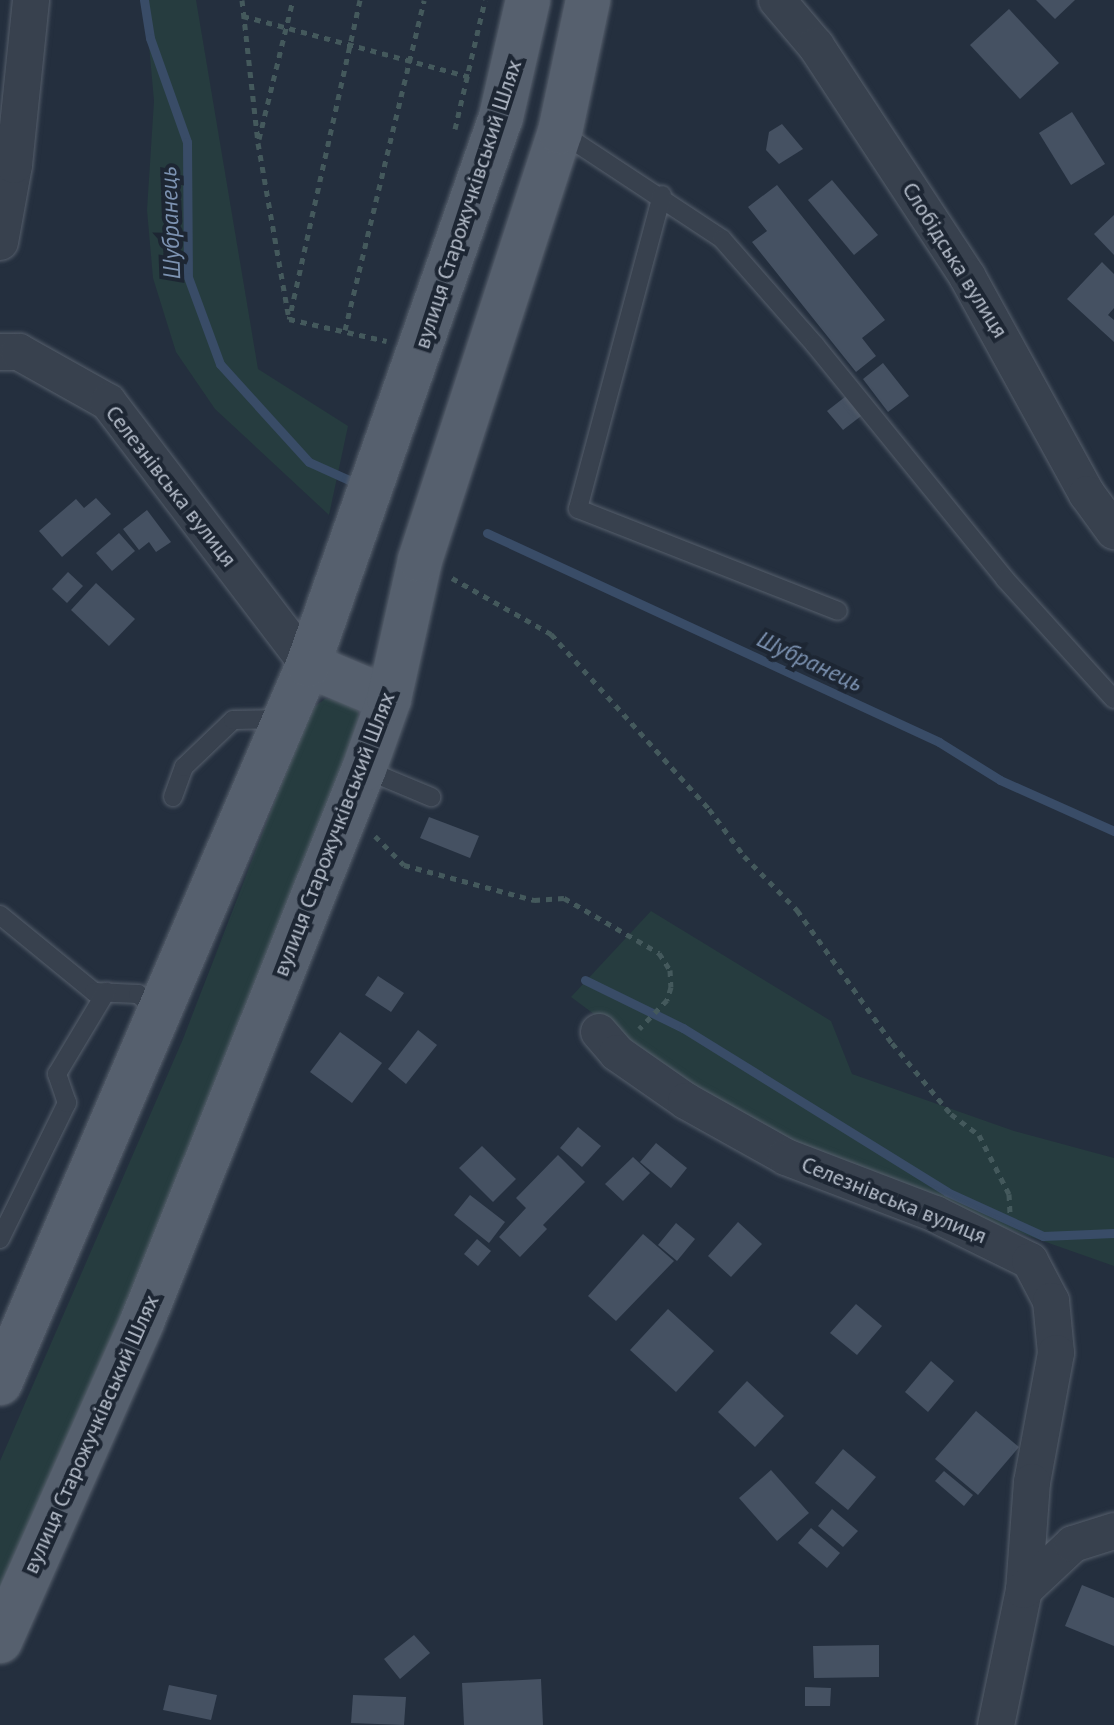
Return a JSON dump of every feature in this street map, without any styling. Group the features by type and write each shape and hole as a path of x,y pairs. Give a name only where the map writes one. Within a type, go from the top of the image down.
{"main road":[{"name":"вулиця Старожучківський Шлях","path":"0,1383 157,1010 308,665 423,348 505,101 528,0"},
{"name":"вулиця Старожучківський Шлях","path":"0,1641 142,1322 356,789 389,699 420,560 455,463 560,132 588,0"},
{"path":"505,101 560,132"},
{"path":"308,665 389,699"}],"street":[{"path":"0,242 14,165 31,0"},
{"name":"Слобідська вулиця","path":"777,0 816,46 967,276 1087,494 1114,531"},
{"name":"Селезнівська вулиця","path":"0,352 19,352 108,402 308,665"},
{"name":"Селезнівська вулиця","path":"599,1032 617,1053 686,1101 786,1157 935,1214 1030,1261 1051,1301 1056,1353 1032,1482 1024,1590 996,1725"},
{"path":"1024,1590 1073,1544 1114,1531"}],"lane":[{"path":"560,132 662,195 722,239 815,345 1005,579 1114,699"},
{"path":"662,195 578,509 838,611"},
{"path":"173,797 184,767 233,720 283,719"},
{"path":"356,789 431,797"},
{"path":"0,915 94,992 138,994 157,1010"},
{"path":"0,1239 67,1103 57,1074 106,992"}],"path":[{"path":"242,0 258,143 289,319"},
{"path":"258,143 293,0"},
{"path":"289,319 360,0"},
{"path":"345,330 424,0"},
{"path":"243,16 409,61 505,101"},
{"path":"289,319 423,348"},
{"path":"420,560 551,634 709,809 744,856 797,910 892,1043 951,1114 979,1135 1009,1200"},
{"path":"356,789 404,865 534,900 564,898 659,953 670,970 667,1000 638,1031"}],"green space":[{"path":"145,0 196,0 258,369 348,426 329,515 215,409 176,352 153,278 147,210 154,101"},
{"path":"325,699 343,700 358,711 361,731 291,927 0,1607 0,1461 183,1039 310,710"},
{"path":"651,911 831,1021 852,1074 1014,1131 1114,1158 1114,1266 858,1176 706,1097 571,997"}],"building":[{"path":"1036,0 1075,0 1055,19"},
{"path":"1009,9 1059,63 1020,99 970,45"},
{"path":"1072,112 1105,164 1071,185 1039,133"},
{"path":"782,124 803,149 779,164 766,150 769,132"},
{"path":"832,180 878,235 854,255 808,200"},
{"path":"777,185 885,320 862,338 876,356 856,372 752,242 767,231 748,207"},
{"path":"1114,215 1114,255 1094,234"},
{"path":"1102,262 1114,274 1114,308 1108,315 1114,320 1114,342 1067,299"},
{"path":"883,363 909,396 888,412 863,379"},
{"path":"850,393 865,413 843,430 827,411"},
{"path":"96,498 111,514 62,557 39,531 76,499 84,508"},
{"path":"147,510 171,542 156,552 149,542 139,550 123,529"},
{"path":"119,533 135,551 112,571 96,553"},
{"path":"68,572 83,586 67,603 52,589"},
{"path":"96,583 135,619 109,646 71,610"},
{"path":"429,817 479,836 470,858 420,838"},
{"path":"378,976 404,993 391,1012 365,995"},
{"path":"418,1030 437,1045 406,1084 388,1069"},
{"path":"340,1032 382,1063 352,1103 310,1072"},
{"path":"578,1127 601,1146 582,1167 560,1148"},
{"path":"656,1143 687,1168 671,1188 640,1162"},
{"path":"482,1146 516,1179 493,1202 459,1168"},
{"path":"558,1155 585,1182 543,1225 547,1229 520,1257 499,1237 526,1208 516,1198"},
{"path":"633,1157 650,1173 623,1201 605,1184"},
{"path":"470,1195 505,1222 489,1243 454,1215"},
{"path":"738,1222 762,1244 731,1277 708,1256"},
{"path":"676,1223 695,1239 677,1261 658,1245"},
{"path":"643,1234 674,1261 616,1321 588,1296"},
{"path":"477,1239 491,1251 478,1266 464,1254"},
{"path":"856,1304 882,1326 857,1355 830,1333"},
{"path":"668,1309 714,1351 676,1392 630,1350"},
{"path":"931,1361 954,1381 928,1412 905,1392"},
{"path":"747,1381 784,1416 755,1447 718,1412"},
{"path":"976,1411 1019,1447 978,1495 935,1459"},
{"path":"843,1449 876,1477 848,1510 815,1483"},
{"path":"771,1470 809,1513 777,1541 739,1498"},
{"path":"944,1471 973,1495 964,1506 935,1481"},
{"path":"832,1509 858,1531 843,1547 818,1526"},
{"path":"811,1528 840,1553 827,1568 798,1543"},
{"path":"1082,1585 1114,1598 1114,1646 1065,1626"},
{"path":"414,1635 430,1653 400,1679 384,1659"},
{"path":"879,1645 879,1677 814,1678 813,1646"},
{"path":"541,1679 543,1725 464,1725 462,1683"},
{"path":"169,1685 217,1695 211,1720 163,1710"},
{"path":"805,1687 831,1688 830,1706 805,1706"},
{"path":"353,1695 406,1697 404,1725 351,1723"}],"waterway":[{"name":"Шубранець","path":"144,0 150,38 187,142 188,277 220,364 309,462 351,481"},
{"name":"Шубранець","path":"487,533 939,742 1000,780 1114,831"},
{"path":"585,980 683,1028 947,1192 1043,1236 1114,1233"}]}
